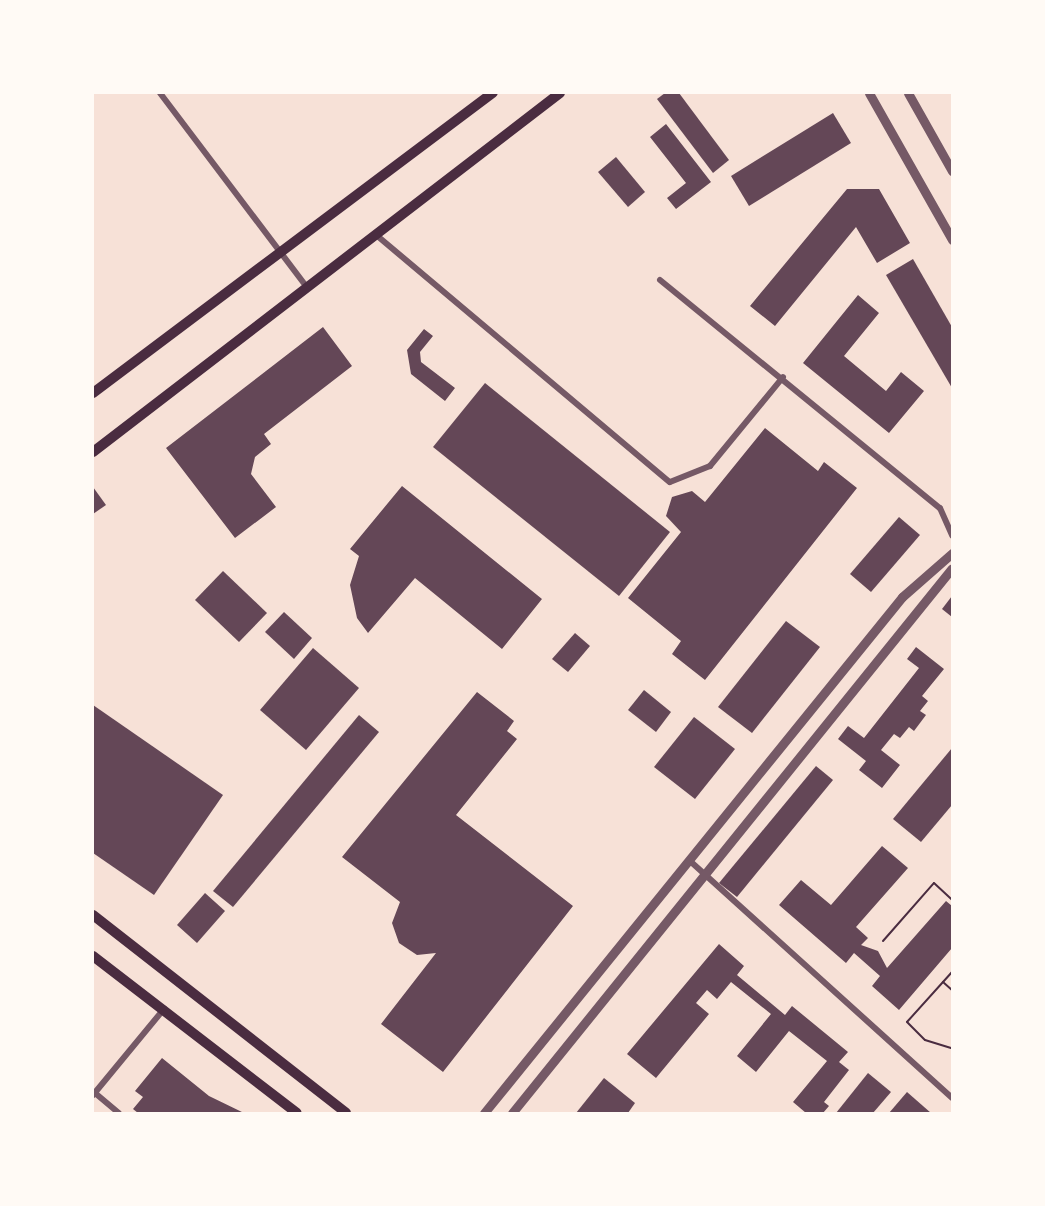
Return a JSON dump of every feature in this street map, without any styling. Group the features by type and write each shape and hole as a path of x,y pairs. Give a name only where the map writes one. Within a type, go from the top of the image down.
{"main road":[{"path":"93,393 493,93"},
{"path":"93,452 560,93"},
{"path":"93,915 346,1113"},
{"path":"93,956 297,1113"}],"street":[{"path":"160,93 306,286"},
{"path":"869,93 952,240"},
{"path":"908,93 952,171"},
{"path":"374,234 670,482 710,466 783,377"},
{"path":"660,280 783,377 940,508 952,535"},
{"path":"484,1113 902,597 952,553"},
{"path":"512,1113 952,568"},
{"path":"690,861 952,1098"},
{"path":"118,1113 94,1094 164,1009"}],"path":[{"path":"884,942 934,883 952,900"},
{"path":"952,972 907,1022 925,1040 952,1048"},
{"path":"943,982 952,990"}],"building":[{"path":"665,93 679,93 729,160 713,173 657,99"},
{"path":"833,113 851,143 749,206 731,176"},
{"path":"666,124 711,182 676,209 667,198 686,183 650,137"},
{"path":"616,157 645,192 628,207 598,172"},
{"path":"847,189 879,189 910,243 877,263 856,227 775,326 750,306"},
{"path":"913,259 952,327 952,388 886,275"},
{"path":"858,295 879,313 844,356 886,391 901,372 924,391 889,433 803,363"},
{"path":"323,327 352,366 264,434 271,444 255,457 251,474 276,507 235,538 166,448"},
{"path":"424,329 433,336 420,352 421,362 455,388 445,401 411,374 407,350"},
{"path":"485,383 670,532 619,596 433,447"},
{"path":"765,428 818,471 824,462 857,488 705,680 672,654 681,641 628,598 681,532 666,516 672,497 692,491 705,502"},
{"path":"402,486 542,599 502,649 415,578 368,633 357,618 350,585 359,556 350,549"},
{"path":"93,487 106,505 93,514"},
{"path":"899,517 920,535 871,592 850,574"},
{"path":"223,571 267,613 239,642 195,600"},
{"path":"952,596 952,617 942,609"},
{"path":"284,612 312,638 294,659 265,632"},
{"path":"786,621 820,647 752,733 718,707"},
{"path":"575,633 590,646 568,672 552,659"},
{"path":"916,647 944,669 922,696 928,701 920,711 926,715 914,731 909,727 900,738 894,734 881,750 900,765 882,788 859,770 866,761 838,739 848,726 864,738 919,668 907,659"},
{"path":"313,648 359,688 306,750 260,710"},
{"path":"644,690 671,712 656,732 628,710"},
{"path":"477,692 514,721 507,731 517,739 456,815 573,906 443,1072 381,1024 436,953 417,955 399,943 392,923 400,902 342,857"},
{"path":"93,705 223,795 154,895 93,853"},
{"path":"359,715 379,732 233,907 213,891"},
{"path":"694,717 735,749 695,799 654,767"},
{"path":"952,748 952,805 921,842 893,819"},
{"path":"816,766 833,780 737,897 719,883"},
{"path":"882,846 908,868 856,927 868,938 861,945 878,951 887,968 946,901 952,906 952,948 899,1010 872,986 880,976 854,953 846,963 779,905 801,880 831,905"},
{"path":"205,893 225,911 197,943 177,925"},
{"path":"719,944 744,966 737,975 785,1015 792,1006 848,1052 839,1062 849,1070 824,1102 829,1106 823,1113 806,1113 793,1102 827,1061 789,1031 756,1072 737,1056 771,1014 731,982 717,999 707,990 696,1003 709,1014 656,1078 627,1054"},
{"path":"162,1058 209,1096 244,1113 138,1113 133,1109 143,1097 135,1091"},
{"path":"868,1073 891,1092 873,1113 836,1113"},
{"path":"604,1078 635,1103 628,1113 576,1113"},
{"path":"907,1092 931,1113 889,1113"}]}
